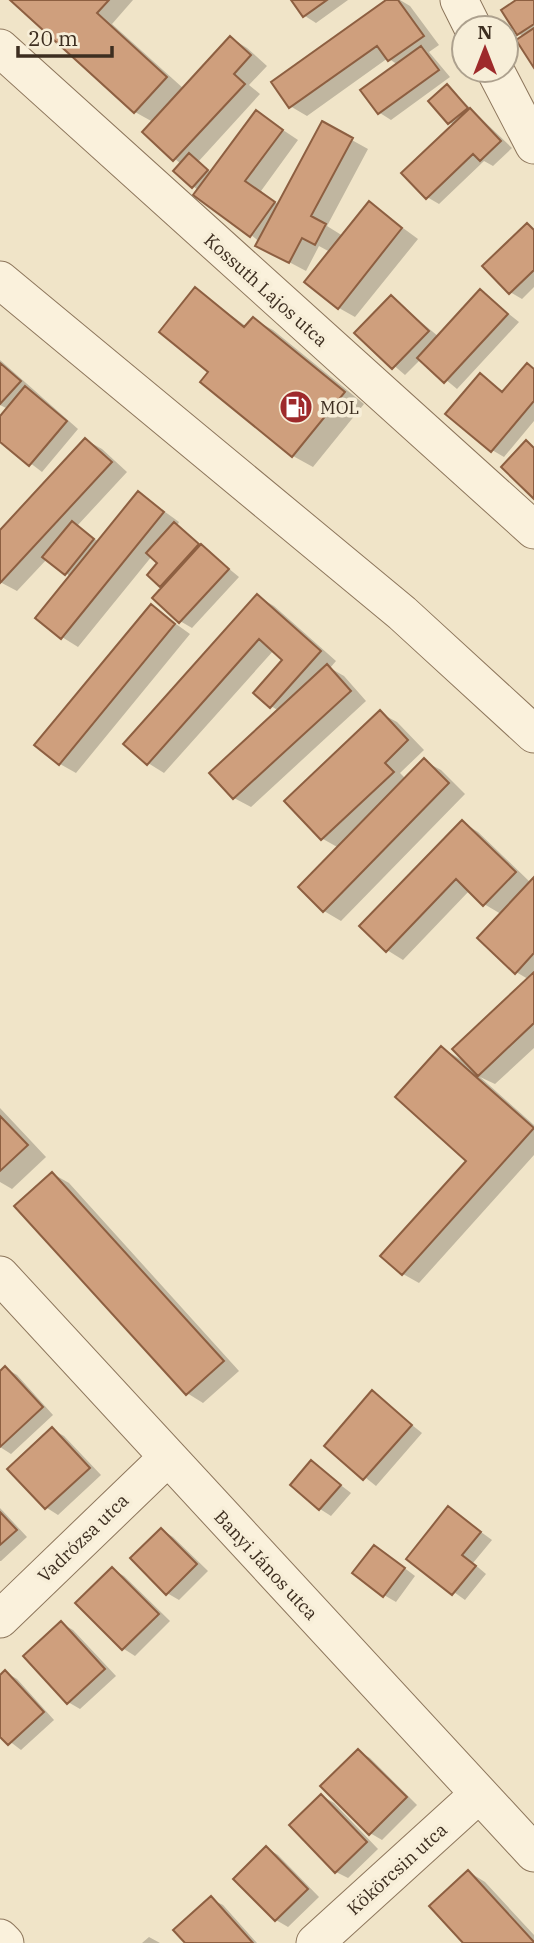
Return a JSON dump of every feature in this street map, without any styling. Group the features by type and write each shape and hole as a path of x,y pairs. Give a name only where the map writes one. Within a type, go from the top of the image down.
{"street":[{"name":"Kossuth Lajos utca","path":"0,48 534,530"},
{"path":"502,84 534,145"},
{"path":"0,280 402,613 534,734"},
{"name":"Banyi János utca","path":"0,1275 534,1853"},
{"name":"Vadrózsa utca","path":"0,1619 167,1458"},
{"name":"Kökörcsin utca","path":"315,1943 479,1794"},
{"path":"0,1938 5,1943"}],"building":[{"path":"10,0 109,0 97,13 167,77 134,113"},
{"path":"291,0 327,0 303,17"},
{"path":"386,0 398,0 424,36 388,61 377,46 289,108 271,82"},
{"path":"516,0 534,0 534,24 520,33 520,14 504,14 501,10"},
{"path":"534,28 534,68 520,46 520,37"},
{"path":"230,36 251,55 234,74 245,84 173,161 142,132"},
{"path":"421,46 439,70 378,114 360,90"},
{"path":"447,84 468,108 448,124 428,101"},
{"path":"470,108 501,141 480,161 473,154 426,199 401,173"},
{"path":"256,110 283,130 245,181 275,202 250,237 193,195"},
{"path":"322,121 353,138 311,216 326,224 315,245 302,238 289,263 255,246"},
{"path":"189,153 208,170 192,188 173,171"},
{"path":"369,201 402,228 338,309 304,282"},
{"path":"527,223 534,230 534,270 509,294 482,266"},
{"path":"195,287 244,327 253,317 345,392 292,457 200,382 208,372 159,332"},
{"path":"480,289 508,314 444,383 417,358"},
{"path":"391,295 429,331 392,369 354,333"},
{"path":"0,363 21,381 0,404"},
{"path":"527,363 534,369 534,401 491,452 445,414 480,373 502,392"},
{"path":"25,386 67,421 29,466 0,442 0,416"},
{"path":"85,438 112,462 0,583 0,530"},
{"path":"526,440 534,448 534,499 501,467"},
{"path":"138,491 164,512 61,639 35,618"},
{"path":"72,521 94,539 65,575 42,557"},
{"path":"174,522 199,544 160,587 147,575 157,563 146,553"},
{"path":"201,544 229,569 179,623 152,598"},
{"path":"257,594 321,651 270,708 253,693 282,660 259,639 147,765 123,744"},
{"path":"151,604 175,624 59,765 34,745"},
{"path":"327,664 351,691 233,799 209,773"},
{"path":"380,710 408,740 385,763 394,772 321,840 284,801"},
{"path":"424,758 449,783 323,912 298,887"},
{"path":"462,820 516,872 483,906 456,879 386,952 359,926"},
{"path":"534,877 534,953 515,974 477,938"},
{"path":"534,972 534,1023 478,1076 452,1049"},
{"path":"441,1046 534,1128 402,1275 380,1256 466,1161 395,1097"},
{"path":"0,1116 28,1145 0,1171"},
{"path":"52,1172 224,1361 186,1395 14,1206"},
{"path":"5,1366 43,1407 0,1447 0,1371"},
{"path":"372,1390 412,1425 363,1480 324,1446"},
{"path":"52,1427 90,1468 45,1509 7,1469"},
{"path":"311,1460 341,1485 319,1510 290,1485"},
{"path":"448,1506 481,1532 462,1555 476,1566 452,1595 406,1559"},
{"path":"0,1512 17,1530 0,1545"},
{"path":"161,1528 197,1564 166,1595 130,1558"},
{"path":"374,1545 405,1568 383,1597 352,1573"},
{"path":"112,1567 159,1614 122,1650 75,1603"},
{"path":"61,1621 105,1669 67,1704 23,1656"},
{"path":"5,1670 44,1712 8,1745 0,1737 0,1675"},
{"path":"358,1749 407,1797 369,1835 320,1786"},
{"path":"321,1794 367,1842 335,1873 289,1825"},
{"path":"266,1846 308,1889 275,1921 233,1879"},
{"path":"468,1870 534,1943 463,1943 429,1906"},
{"path":"211,1896 253,1943 185,1943 173,1930"}],"place":[{"name":"MOL","path":"296,407"}]}
